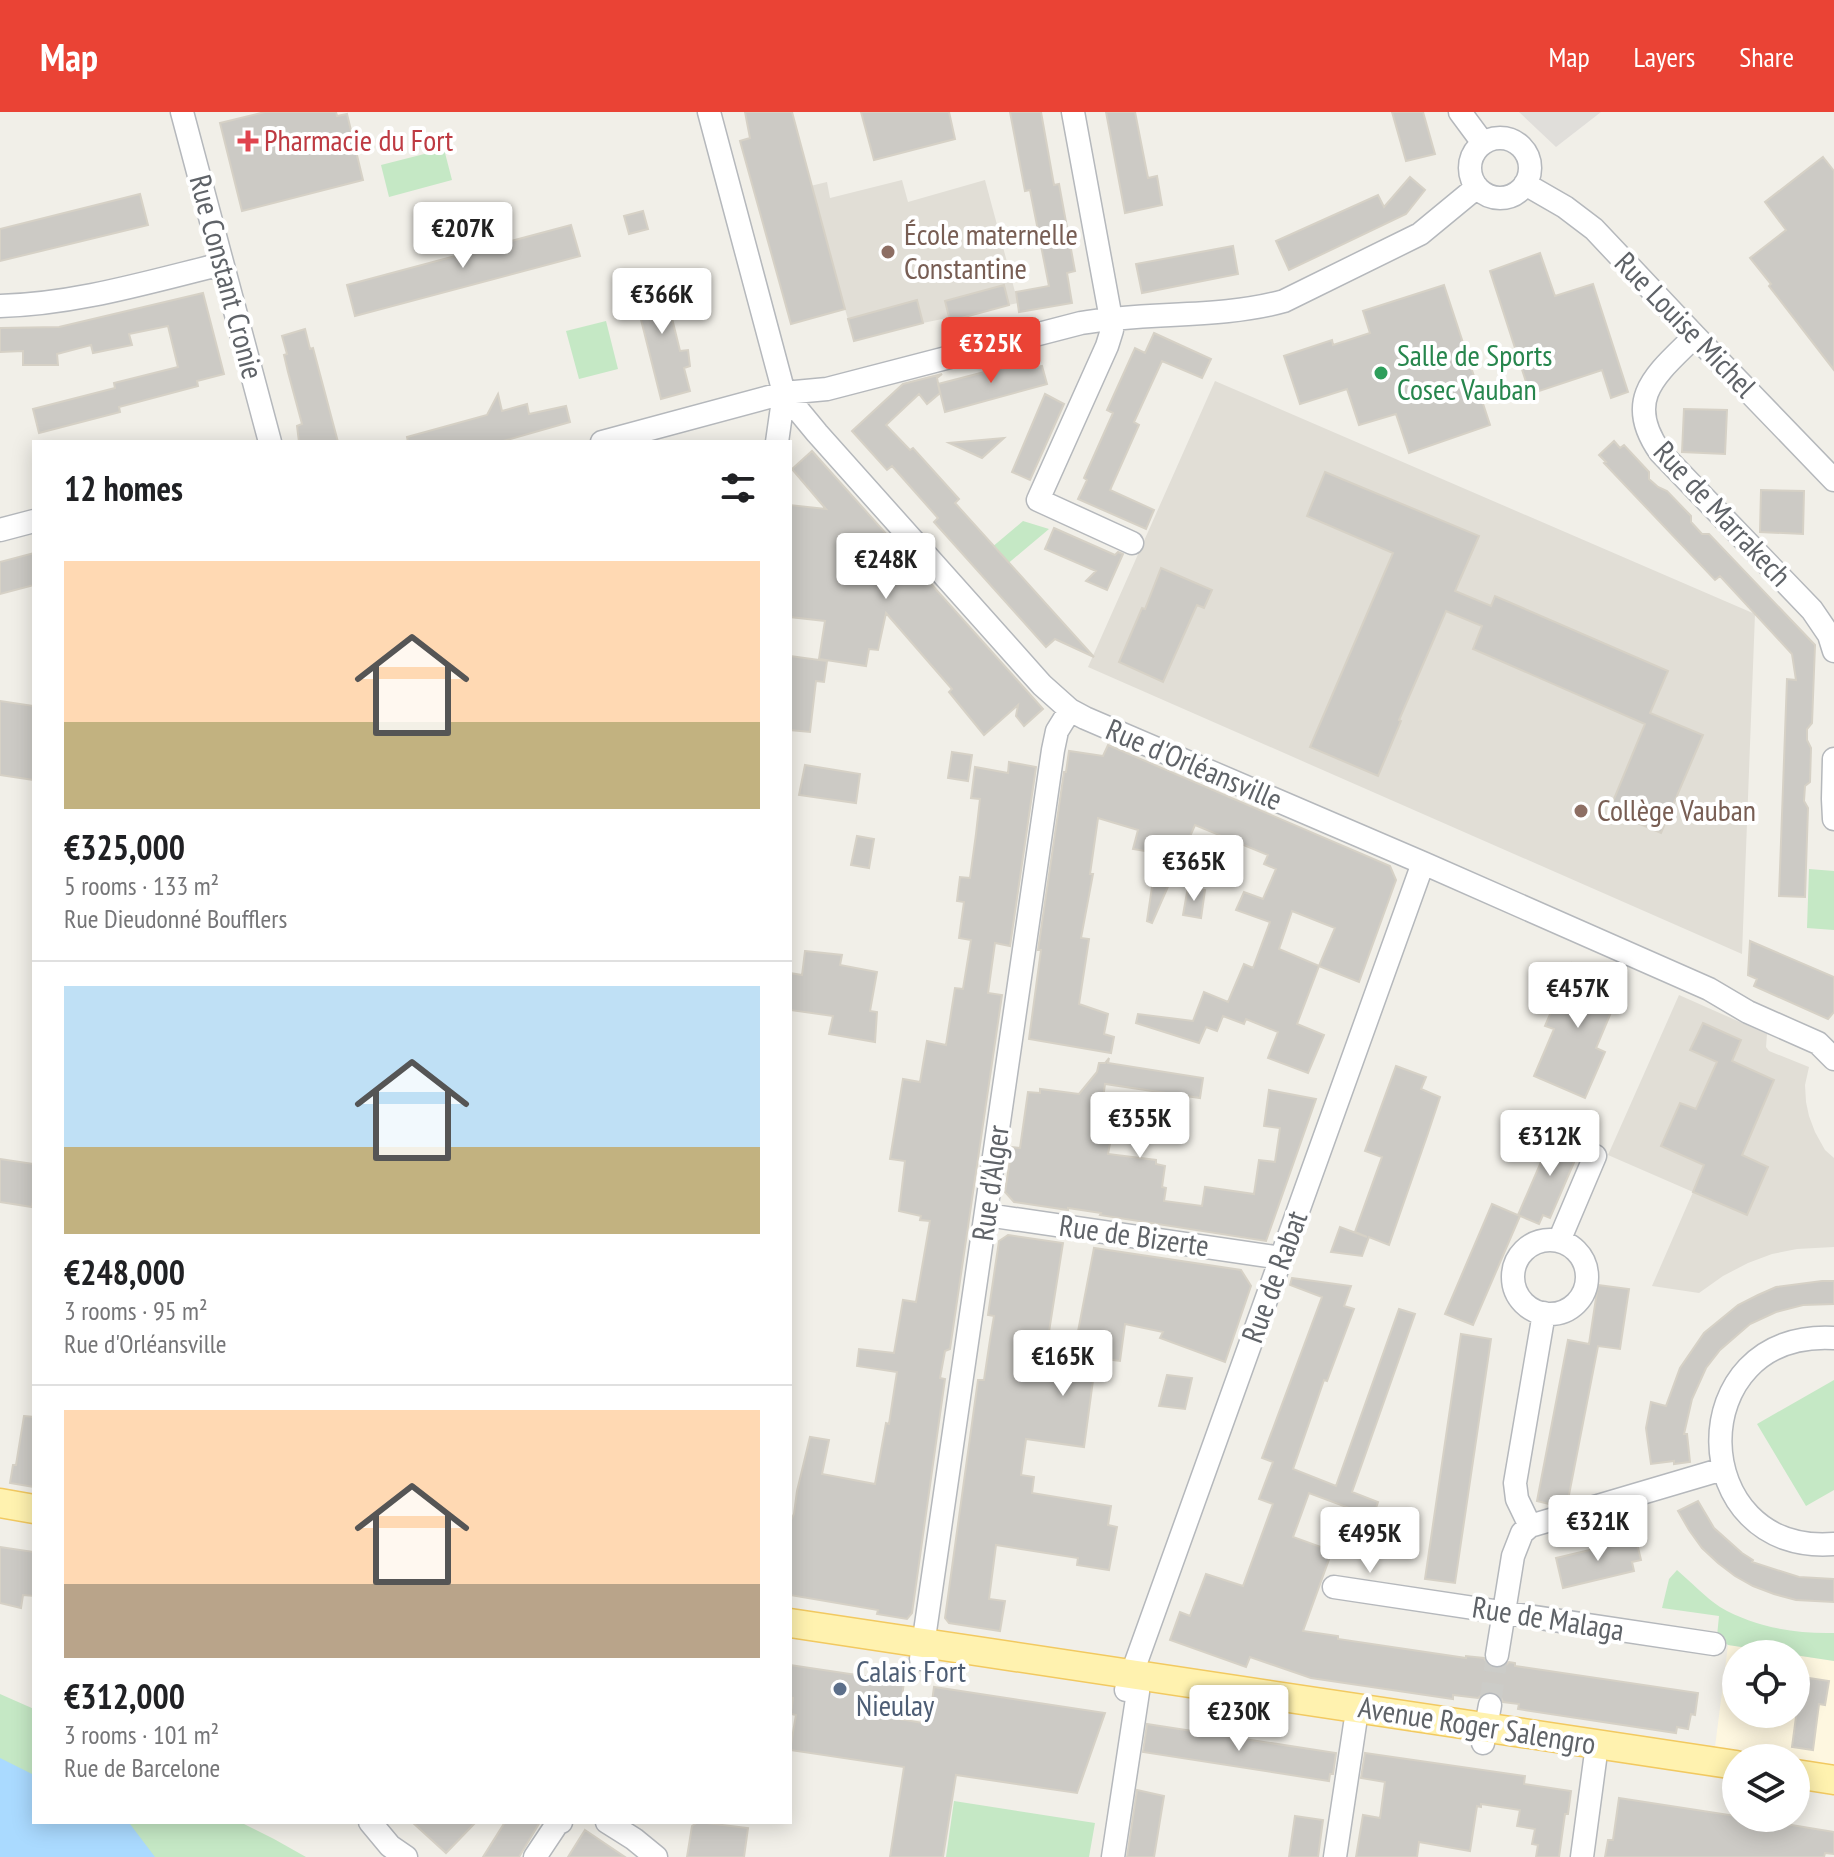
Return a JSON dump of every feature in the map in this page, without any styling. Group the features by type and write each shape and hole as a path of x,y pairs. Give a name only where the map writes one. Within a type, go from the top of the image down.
{"main road":[{"path":"0,1503 32,1509"},
{"path":"0,1519 32,1524"},
{"name":"Avenue Roger Salengro","path":"792,1623 922,1651 1355,1724 1486,1725 1595,1760 1722,1779"},
{"name":"Avenue Roger Salengro","path":"792,1639 922,1651"},
{"name":"Avenue Roger Salengro","path":"1132,1685 1486,1725 1722,1763"},
{"path":"1810,1776 1834,1780"},
{"path":"1810,1792 1834,1796"}],"street":[{"name":"Rue Constant Cronie","path":"182,112 269,440"},
{"path":"709,112 784,393 777,440"},
{"path":"1073,112 1112,330 1038,500 1132,543"},
{"path":"1460,112 1483,143"},
{"path":"1501,138 1519,144 1529,161 1530,170 1525,184 1515,194 1502,198 1488,196 1477,187 1471,175 1473,153 1491,139 1501,138"},
{"name":"Rue Louise Michel","path":"1525,184 1587,222 1834,480"},
{"path":"609,440 784,393 827,389 1062,328 1111,319 1238,309 1284,301 1420,234 1477,187"},
{"path":"0,306 42,304 99,295 222,264"},
{"name":"Rue de Marrakech","path":"1695,336 1654,377 1648,388 1644,413 1651,439 1812,610 1829,635 1834,651"},
{"name":"Rue d'Orléansville","path":"784,393 1042,685 1070,710 1709,989 1748,1012 1818,1043 1834,1059"},
{"path":"0,530 32,522"},
{"name":"Rue d'Alger","path":"922,1651 1053,750 1057,731 1070,710"},
{"path":"1834,759 1834,819"},
{"name":"Rue de Rabat","path":"1113,1857 1132,1685 1423,863"},
{"name":"Rue d'Orléansville","path":"1709,989 1749,998 1834,1034"},
{"path":"1559,1241 1595,1156"},
{"name":"Rue de Bizerte","path":"987,1215 1282,1258"},
{"path":"1541,1241 1559,1241 1575,1250 1582,1259 1587,1276 1585,1287 1572,1306 1561,1312 1544,1313 1528,1306 1516,1292 1514,1269 1518,1258 1531,1246 1541,1241"},
{"path":"1530,1526 1517,1499 1515,1483 1544,1313"},
{"path":"1834,1338 1792,1342 1757,1361 1732,1392 1724,1410 1720,1440 1723,1469 1730,1487 1752,1518 1785,1538 1803,1543 1834,1544"},
{"path":"1497,1655 1513,1556 1522,1533 1530,1526 1723,1469"},
{"name":"Rue de Malaga","path":"1334,1587 1714,1644"},
{"path":"1335,1857 1355,1724"},
{"path":"1582,1857 1595,1760"},
{"path":"371,1824 393,1853"},
{"path":"535,1857 557,1824"},
{"path":"610,1824 656,1857"}],"shaded area":[{"path":"1519,112 1601,112 1556,147"},
{"name":"École maternelle Constantine","path":"902,180 908,202 985,180 1018,303 854,341 845,309 791,324 756,199 827,182 830,198"},
{"name":"Collège Vauban","path":"1215,381 1755,614 1742,954 1088,667"},
{"path":"1679,995 1767,1034 1766,1047 1769,1051 1809,1067 1805,1085 1809,1116 1825,1150 1834,1158 1834,1247 1772,1254 1723,1276 1699,1293 1652,1286 1693,1192 1608,1155"},
{"path":"1810,1657 1834,1661 1834,1765 1810,1761 1810,1744 1722,1744 1722,1748 1715,1747 1722,1692 1722,1728 1810,1728"}],"green space":[{"path":"444,149 452,180 389,197 381,165"},
{"path":"606,321 618,369 579,379 566,331"},
{"path":"1023,521 1049,529 987,581 972,564"},
{"path":"1809,869 1834,871 1834,930 1807,928"},
{"path":"1834,1380 1834,1490 1806,1506 1757,1424"},
{"path":"1677,1570 1714,1603 1747,1620 1790,1630 1834,1633 1834,1661 1810,1657 1810,1640 1722,1640 1717,1636 1719,1616 1662,1608 1669,1579"},
{"path":"0,1694 32,1708 32,1824 244,1824 306,1857 0,1857"},
{"path":"954,1801 1095,1823 1089,1857 946,1857"}],"water":[{"path":"0,1758 32,1774 32,1824 130,1824 155,1857 0,1857"}],"building":[{"path":"265,112 347,114 363,180 242,211 220,123"},
{"path":"745,112 792,112 845,309 791,324 740,141 750,138"},
{"path":"861,112 949,112 955,139 874,160"},
{"path":"1010,112 1041,112 1054,185 1059,184 1075,271 1067,273 1072,303 1019,312 1016,292 1049,286 1030,190 1025,191"},
{"path":"1106,112 1135,112 1148,178 1157,176 1162,205 1125,213"},
{"path":"1392,112 1423,112 1435,154 1406,161"},
{"path":"1823,157 1834,171 1834,370 1750,258 1786,230 1765,202"},
{"path":"1410,177 1425,190 1406,214 1289,270 1276,241 1378,195 1384,207"},
{"path":"140,194 148,225 0,261 0,229"},
{"path":"643,211 648,229 629,234 624,216"},
{"path":"571,225 580,256 355,316 347,285"},
{"path":"1233,246 1238,274 1142,293 1136,264"},
{"path":"1540,253 1555,296 1593,284 1628,392 1611,398 1602,370 1530,394 1490,271"},
{"path":"659,273 665,295 673,293 675,309 670,310 680,351 688,350 690,366 684,368 690,391 661,399 631,280"},
{"path":"1004,285 1009,305 950,321 945,301"},
{"name":"Salle de Sports Cosec Vauban","path":"1444,285 1490,425 1409,453 1396,414 1359,425 1347,389 1300,404 1284,356 1332,340 1333,345 1370,333 1363,311"},
{"path":"203,293 224,374 197,381 198,386 119,407 120,412 39,433 33,409 115,388 114,383 178,367 168,326 129,334 132,345 93,353 91,345 57,354 58,365 23,365 23,351 0,352 0,328 59,327"},
{"path":"917,300 923,323 854,341 848,319"},
{"path":"305,329 337,440 299,440 297,426 302,424 282,336"},
{"path":"1154,333 1211,359 1202,378 1162,361 1134,422 1139,425 1110,490 1154,510 1146,529 1078,499 1113,413 1107,410 1135,348 1145,353"},
{"path":"1031,360 1032,368 1042,366 1047,384 945,412 938,384"},
{"path":"942,374 937,378 940,393 927,404 919,394 886,425 910,450 913,448 959,499 955,503 1094,657 1055,639 1046,647 934,522 938,518 892,466 887,470 852,431 903,384"},
{"path":"498,394 502,411 527,404 529,414 566,406 570,422 507,440 408,440 407,437 487,415"},
{"path":"1045,394 1064,404 1030,480 1012,472"},
{"path":"1684,409 1727,410 1725,454 1682,452"},
{"path":"1004,438 982,458 949,443"},
{"path":"1614,441 1620,448 1624,445 1649,472 1649,479 1667,491 1691,516 1691,522 1702,534 1709,534 1815,645 1812,723 1807,729 1811,748 1810,782 1805,786 1804,801 1808,808 1805,897 1779,896 1787,679 1796,680 1792,654 1720,576 1715,580 1604,463 1599,455"},
{"path":"812,451 1043,709 1024,726 1016,716 1018,705 984,735 949,692 952,689 886,613 878,650 869,649 866,666 819,659 825,621 792,617 792,505 826,509 792,469"},
{"path":"1325,472 1479,536 1455,591 1491,606 1495,596 1668,671 1650,713 1703,735 1661,833 1609,811 1645,724 1473,649 1482,626 1446,611 1378,776 1310,747 1393,553 1307,516"},
{"path":"1761,490 1804,491 1803,534 1760,532"},
{"path":"1054,528 1115,555 1118,552 1123,554 1107,590 1086,581 1096,571 1045,549"},
{"path":"32,554 32,586 0,594 0,562"},
{"path":"1161,568 1212,590 1204,608 1197,605 1163,682 1119,662"},
{"path":"792,656 827,661 824,682 816,681 810,732 792,730"},
{"path":"0,701 32,706 32,780 0,775"},
{"path":"1108,745 1390,866 1396,880 1359,982 1319,966 1297,1024 1324,1035 1308,1073 1268,1058 1278,1032 1246,1019 1244,1024 1223,1016 1217,1031 1206,1027 1199,1043 1136,1023 1138,1014 1193,1021 1204,992 1228,1002 1244,964 1253,968 1270,922 1236,910 1244,892 1263,899 1276,869 1264,864 1268,855 1195,825 1152,923 1147,921 1157,853 1133,849 1138,830 1098,818 1090,874 1093,874 1081,938 1089,939 1079,1004 1108,1014 1104,1034 1114,1037 1111,1053 1029,1039 1041,950 1038,950 1069,751 1103,756","holes":["1292,911 1335,928 1319,966 1279,949"]},
{"path":"952,752 972,755 968,781 948,778"},
{"path":"1009,762 1036,767 1010,946 995,943 988,993 1002,995 950,1349 945,1351 940,1378 945,1379 912,1613 907,1619 877,1614 878,1610 792,1595 792,1518 810,1437 829,1440 822,1474 875,1484 897,1372 857,1366 859,1349 894,1353 903,1300 916,1302 930,1221 899,1211 905,1161 890,1159 903,1079 920,1082 927,1041 946,1045 955,988 963,989 971,940 959,938 964,902 957,901 960,877 970,878 976,834 980,799 971,798 975,767 1008,773"},
{"path":"805,765 860,774 856,803 799,795"},
{"path":"857,836 874,839 869,868 851,865"},
{"path":"1188,887 1205,890 1201,918 1183,915"},
{"path":"1750,941 1834,977 1834,1012 1828,1019 1754,986 1757,979 1748,975"},
{"path":"805,951 842,955 840,965 877,972 870,1011 877,1012 875,1042 829,1034 833,1016 792,1010 792,973 802,975"},
{"path":"1572,963 1623,984 1596,1048 1605,1052 1585,1098 1534,1076 1554,1029 1545,1026"},
{"path":"1703,1023 1741,1040 1732,1061 1774,1080 1742,1155 1768,1167 1747,1215 1693,1192 1704,1165 1661,1146 1680,1103 1696,1109 1717,1062 1690,1050"},
{"path":"1109,1058 1108,1063 1203,1078 1200,1098 1105,1084 1099,1126 1113,1128 1108,1154 1156,1160 1156,1164 1165,1166 1164,1201 1202,1206 1205,1187 1254,1194 1259,1160 1275,1162 1280,1128 1264,1126 1269,1090 1316,1099 1266,1241 1101,1213 1014,1202 1005,1192 1012,1147 1020,1148 1028,1092 1040,1093 1040,1089 1079,1094 1097,1072 1099,1063 1105,1063"},
{"path":"1396,1066 1426,1077 1421,1089 1440,1097 1389,1245 1369,1237 1362,1256 1331,1252 1340,1227 1367,1237 1355,1232 1382,1157 1365,1151"},
{"path":"1554,1132 1582,1144 1550,1218 1543,1215 1539,1224 1518,1215"},
{"path":"0,1159 32,1164 32,1207 0,1202"},
{"path":"1492,1204 1520,1216 1473,1325 1445,1314"},
{"path":"1008,1235 1063,1243 1048,1338 1076,1342 1094,1248 1241,1270 1251,1286 1225,1362 1160,1338 1163,1332 1125,1324 1120,1361 1096,1358 1084,1447 1026,1439 1021,1475 1034,1477 1032,1493 1111,1506 1108,1525 1117,1527 1109,1570 1077,1565 1078,1558 996,1545 989,1599 1005,1601 1000,1631 949,1623 945,1618 978,1380 984,1380 994,1316 988,1315 999,1241"},
{"path":"1292,1278 1351,1286 1344,1306 1354,1309 1327,1381 1324,1380 1293,1469 1336,1486 1399,1309 1415,1314 1352,1492 1378,1502 1373,1517 1309,1493 1293,1537 1332,1551 1303,1631 1338,1636 1338,1639 1484,1658 1494,1669 1503,1668 1509,1662 1515,1663 1515,1666 1698,1693 1695,1715 1691,1714 1688,1729 1677,1727 1676,1733 1518,1709 1519,1704 1503,1702 1500,1695 1492,1691 1478,1698 1453,1695 1453,1699 1311,1678 1250,1657 1246,1667 1170,1640 1180,1612 1190,1616 1206,1574 1243,1586 1273,1504 1259,1499 1273,1462 1262,1458 1322,1297 1290,1285"},
{"path":"1834,1281 1834,1304 1803,1305 1776,1312 1750,1324 1720,1350 1706,1368 1692,1399 1684,1434 1687,1434 1690,1462 1651,1464 1646,1428 1651,1402 1666,1406 1680,1368 1704,1333 1738,1305 1776,1287"},
{"path":"1598,1285 1629,1289 1620,1349 1598,1346 1568,1500 1553,1505 1537,1501 1568,1340 1589,1344"},
{"path":"1461,1334 1491,1339 1455,1583 1425,1579"},
{"path":"1167,1375 1192,1378 1185,1409 1159,1406"},
{"path":"24,1416 32,1417 32,1487 10,1483 13,1465 16,1465"},
{"path":"1698,1501 1714,1528 1752,1562 1799,1577 1834,1579 1834,1602 1796,1600 1753,1586 1735,1576 1702,1548 1678,1511"},
{"path":"1636,1539 1641,1560 1632,1562 1634,1571 1563,1588 1556,1558"},
{"path":"0,1547 32,1552 32,1596 23,1595 21,1608 0,1603"},
{"path":"792,1665 904,1682 899,1719 929,1724 934,1687 1105,1713 1077,1793 956,1775 943,1857 890,1857 904,1767 792,1750 796,1715 792,1714"},
{"path":"1810,1678 1829,1681 1825,1705 1819,1704 1813,1750 1810,1750 1810,1744 1792,1744 1795,1728 1810,1728"},
{"path":"1147,1724 1336,1753 1333,1774 1330,1774 1329,1781 1143,1752"},
{"path":"1365,1753 1525,1776 1524,1784 1571,1791 1559,1857 1536,1857 1538,1845 1532,1844 1535,1829 1517,1826 1520,1810 1481,1804 1481,1807 1477,1806 1470,1851 1419,1842 1417,1857 1356,1857 1363,1815 1380,1818 1385,1782 1361,1778"},
{"path":"1137,1790 1164,1796 1154,1857 1127,1857"},
{"path":"1619,1798 1722,1814 1722,1832 1810,1832 1810,1828 1834,1832 1834,1854 1825,1853 1824,1857 1605,1857 1608,1840 1613,1840"},
{"path":"1295,1816 1323,1820 1318,1857 1289,1857"},
{"path":"414,1824 474,1824 446,1853"},
{"path":"504,1824 539,1824 519,1857 483,1857"},
{"path":"715,1824 748,1828 744,1857 687,1857 692,1826"},
{"path":"585,1830 625,1857 568,1857"}],"tunnel":[{"path":"1490,1705 1497,1655"}],"place":[{"name":"Pharmacie du Fort","path":"248,141"},
{"name":"École maternelle Constantine","path":"888,252"},
{"name":"Salle de Sports Cosec Vauban","path":"1381,373"},
{"name":"Collège Vauban","path":"1581,811"},
{"name":"Calais Fort Nieulay","path":"840,1689"}]}
